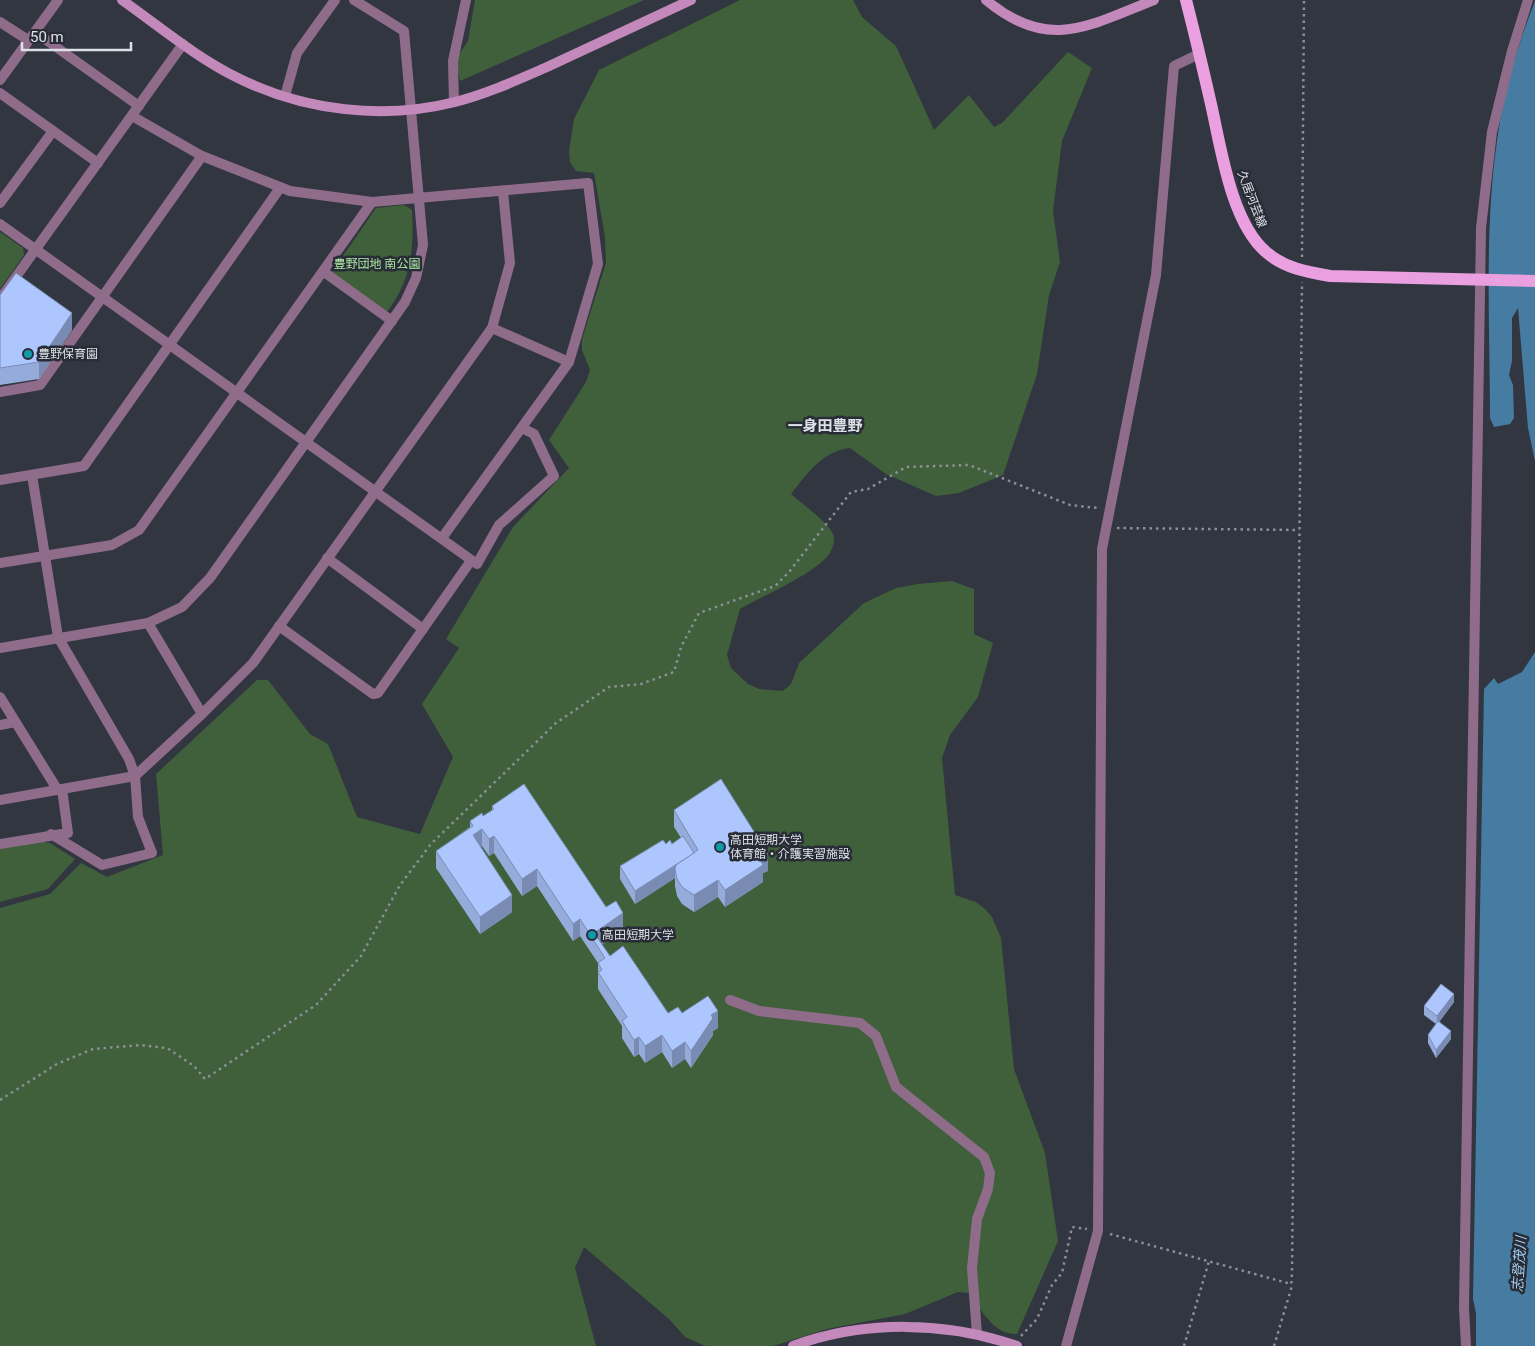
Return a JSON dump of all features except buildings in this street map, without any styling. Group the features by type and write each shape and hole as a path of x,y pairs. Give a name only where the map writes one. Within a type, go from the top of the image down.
{"main road":[{"name":"久居河芸線","path":"1186,0 1225,164 1243,218 1254,239 1266,253 1281,263 1302,271 1330,276 1535,281"}],"street":[{"path":"0,80 58,0"},
{"path":"122,0 222,70 263,89 284,96 340,109 410,108 454,102 491,91 691,0"},
{"path":"284,96 297,53 335,0"},
{"path":"0,648 148,622 182,606 210,578 304,442 406,302 416,278 423,245 404,31 354,0"},
{"path":"454,102 453,61 466,0"},
{"path":"986,0 1014,20 1034,28 1053,31 1087,27 1154,0"},
{"path":"1466,1346 1464,1288 1481,228 1492,132 1512,51 1528,0"},
{"path":"0,22 28,40"},
{"path":"35,32 139,106"},
{"path":"0,300 183,44"},
{"path":"1066,1346 1098,1231 1102,549 1156,275 1174,66 1199,54"},
{"path":"0,93 98,163"},
{"path":"132,116 202,156 280,188 372,202 588,183 598,264 569,362 442,538"},
{"path":"0,203 53,131"},
{"path":"0,392 40,385 202,156"},
{"path":"0,480 84,466 280,188"},
{"path":"0,800 135,776 202,714 253,663 492,328 510,263 502,191"},
{"path":"0,563 112,545 139,530 372,202"},
{"path":"0,224 103,296 304,442 442,538 470,562 476,564 500,526 554,476 534,434 522,428"},
{"path":"324,272 392,321"},
{"path":"492,328 569,362"},
{"path":"32,475 58,637 129,759 135,776 138,818 152,853 102,865 51,834"},
{"path":"328,558 423,629"},
{"path":"279,626 373,694 378,693 470,562"},
{"path":"148,622 202,714"},
{"path":"0,697 59,789 68,833 51,834 0,844"},
{"path":"0,725 15,722"},
{"path":"730,1000 759,1011 860,1022 876,1036 896,1087 984,1157 990,1173 988,1189 977,1219 972,1268 977,1334"},
{"path":"793,1346 833,1334 881,1327 930,1328 977,1334 1010,1345"}],"path":[{"path":"1274,1346 1291,1284 1304,0"},
{"path":"0,1100 57,1064 94,1049 140,1045 167,1048 194,1066 205,1079 316,1005 361,956 400,885 431,844 521,756 556,723 609,687 641,684 674,672 681,647 699,614 775,586 789,572 851,492 868,489 906,467 969,465 1070,505 1110,509"},
{"path":"1106,528 1298,530"},
{"path":"1010,1345 1036,1319 1052,1285 1062,1273 1072,1227 1098,1231 1291,1284"},
{"path":"1184,1346 1209,1261"}],"green space":[{"path":"475,0 644,0 460,81 456,59 468,41"},
{"path":"740,0 853,0 862,17 896,46 934,130 969,95 994,127 1002,123 1068,52 1092,68 1062,141 1053,211 1060,262 1049,295 1037,374 1003,475 959,493 936,496 886,474 850,448 840,450 823,459 809,471 791,494 828,526 834,537 831,551 826,558 808,572 740,609 727,655 731,668 748,684 759,689 783,691 791,684 799,663 864,603 896,588 918,584 952,581 974,589 974,634 993,643 978,697 950,735 942,758 955,895 976,902 985,909 992,917 1001,938 1014,1069 1045,1153 1058,1241 1017,1334 1009,1333 995,1326 969,1293 958,1292 905,1314 827,1329 773,1346 705,1346 685,1337 669,1319 584,1247 575,1268 596,1346 0,1346 0,908 50,894 81,863 107,877 163,855 156,774 257,680 268,680 310,734 328,744 357,817 420,834 453,757 422,704 459,648 446,639 513,527 569,468 549,440 586,382 590,370 582,350 582,339 606,263 605,237 594,173 576,171 570,162 569,151 574,119 599,70"},
{"name":"豊野団地 南公園","path":"404,205 412,210 412,251 402,287 387,312 332,272 376,208"},
{"path":"0,232 23,248 24,255 0,289"},
{"path":"38,841 50,843 75,859 48,889 0,902 0,849"}],"water":[{"path":"1535,1 1535,461 1528,428 1518,308 1512,318 1512,361 1509,375 1513,385 1514,418 1510,424 1494,427 1490,418 1489,244 1493,175 1503,105 1523,34"},
{"name":"志登茂川","path":"1535,652 1535,1346 1476,1346 1476,1313 1473,1299 1484,689 1494,678 1498,684 1522,672"}],"place":[{"name":"豊野保育園","path":"28,354"},
{"name":"高田短期大学 体育館・介護実習施設","path":"720,847"},
{"name":"高田短期大学","path":"592,935"}],"district":[{"name":"一身田豊野","path":"825,426"}]}
